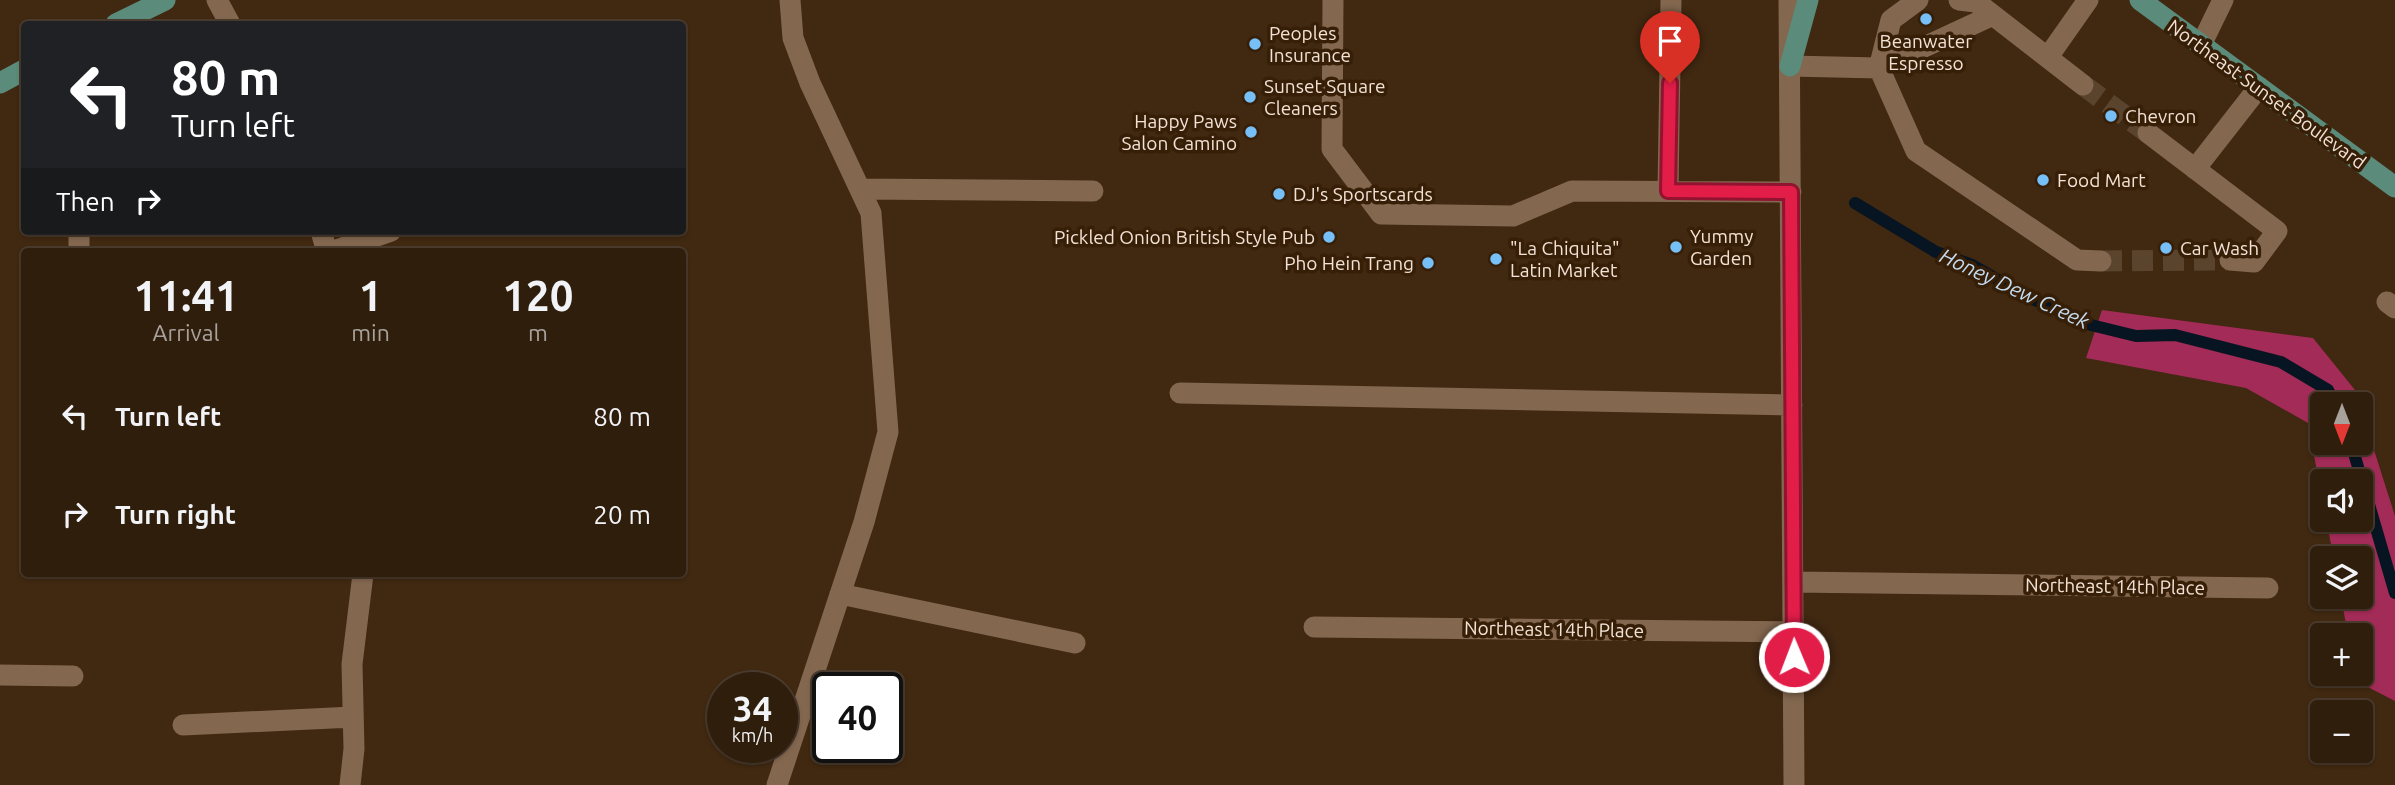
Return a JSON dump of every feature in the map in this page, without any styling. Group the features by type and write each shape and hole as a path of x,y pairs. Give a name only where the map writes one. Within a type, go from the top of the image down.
{"main road":[{"path":"122,21 165,0"},
{"path":"1790,66 1808,0"},
{"name":"Northeast Sunset Boulevard","path":"2140,0 2395,187"},
{"path":"0,83 21,72"}],"street":[{"path":"217,0 228,21"},
{"path":"777,785 864,522 888,432 871,212 793,38 790,0"},
{"path":"1333,0 1332,149 1381,214 1513,216 1572,191 1791,192"},
{"path":"1668,191 1671,0"},
{"path":"1789,0 1794,785"},
{"path":"1918,0 1891,20 1879,68 1916,151 2077,260 2101,261"},
{"path":"1959,0 1976,2 2083,85"},
{"path":"2048,57 2088,0"},
{"path":"2201,45 2223,0"},
{"path":"1790,66 1879,68 1993,15"},
{"path":"2195,169 2259,88"},
{"path":"2148,133 2277,231 2254,262 2230,260"},
{"path":"860,189 1093,191"},
{"path":"341,248 379,235"},
{"path":"1180,393 1792,405"},
{"path":"350,785 352,664 363,577"},
{"name":"Northeast 14th Place","path":"1793,582 2268,588"},
{"path":"840,594 1075,643"},
{"name":"Northeast 14th Place","path":"1314,627 1794,632"},
{"path":"0,675 73,676"},
{"path":"183,725 353,717"}],"shaded area":[{"path":"2102,310 2313,338 2356,392 2310,392 2310,434 2308,423 2246,388 2086,358"},
{"path":"2373,447 2395,516 2395,701 2366,686 2373,686 2373,623 2346,623 2343,609 2373,609 2373,546 2331,546 2329,532 2373,532 2373,469 2317,469 2314,455 2373,455"}],"waterway":[{"name":"Honey Dew Creek","path":"1855,203 1936,252 1972,265 2028,297 2091,325 2136,336 2175,335 2281,362 2329,392"},
{"name":"Honey Dew Creek","path":"2355,455 2395,593"}],"tunnel":[{"path":"2083,85 2148,133"},
{"path":"2101,261 2230,260"}],"place":[{"name":"Beanwater Espresso","path":"1926,19"},
{"name":"Peoples Insurance","path":"1255,44"},
{"name":"Sunset Square Cleaners","path":"1250,97"},
{"name":"Chevron","path":"2111,116"},
{"name":"Happy Paws Salon Camino","path":"1251,132"},
{"name":"Food Mart","path":"2043,180"},
{"name":"DJ's Sportscards","path":"1279,194"},
{"name":"Pickled Onion British Style Pub","path":"1329,237"},
{"name":"Yummy Garden","path":"1676,247"},
{"name":"Car Wash","path":"2166,248"},
{"name":"\"La Chiquita\" Latin Market","path":"1496,259"},
{"name":"Pho Hein Trang","path":"1428,263"}],"route":[{"path":"1670,83 1668,191 1791,192 1794,657"}]}
